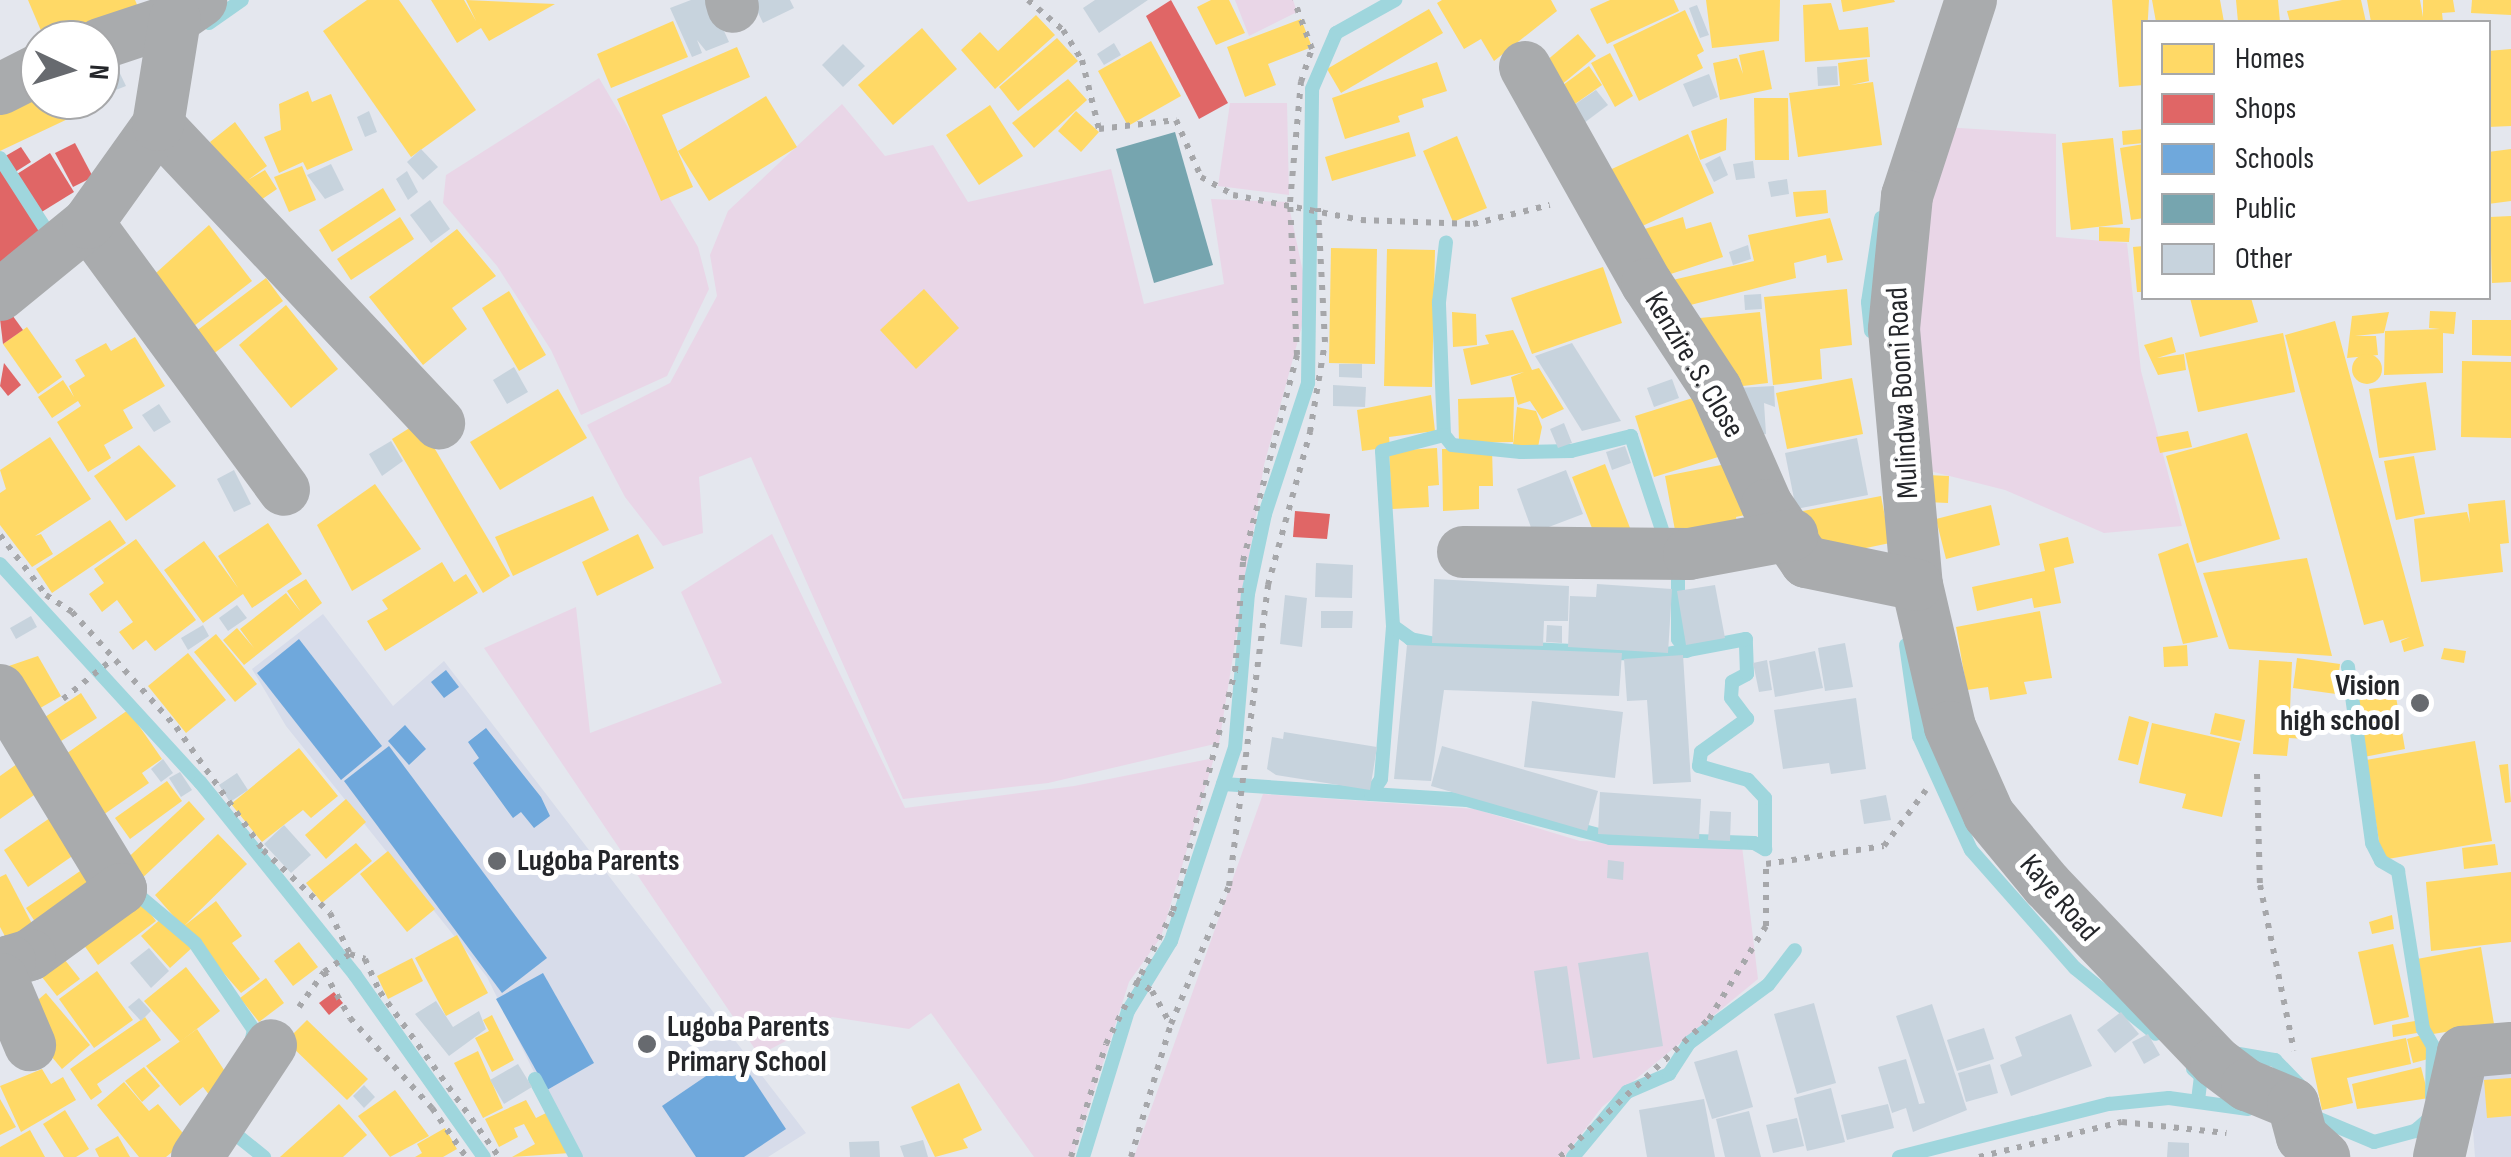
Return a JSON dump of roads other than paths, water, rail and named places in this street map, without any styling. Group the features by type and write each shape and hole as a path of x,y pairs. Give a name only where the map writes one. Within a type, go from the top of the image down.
{"street":[{"name":"Mulindwa Booni Road","path":"1916,570 1894,329 1896,264 1907,196 1971,0"},
{"path":"120,34 180,6"},
{"path":"0,296 88,223 158,125 180,6"},
{"name":"Kenzire .S. Close","path":"1525,67 1716,389 1767,505 1813,568 1916,570"},
{"path":"158,125 439,423"},
{"path":"88,223 284,490"},
{"path":"1464,552 1690,554 1792,535"},
{"name":"Kaye Road","path":"1916,570 1950,728 1989,815 2094,938 2216,1062 2247,1085 2293,1104 2302,1136 2324,1157"},
{"path":"0,690 121,889 30,955 10,961 2,979 30,1045"},
{"path":"197,1157 220,1131 271,1045"},
{"path":"2438,1157 2463,1052 2511,1048"}],"waterway":[{"path":"209,23 242,0"},
{"path":"1083,1157 1128,1011 1171,941 1235,748 1248,594 1265,514 1308,383 1312,89 1336,33 1395,0"},
{"path":"0,158 50,236"},
{"path":"1871,331 1868,302 1881,218"},
{"path":"1444,435 1439,302 1446,242"},
{"path":"1223,784 1371,794 1381,779 1393,626 1382,451 1444,435 1452,445 1521,452 1571,451 1631,436 1667,545"},
{"path":"0,564 200,782 355,975 484,1157"},
{"path":"1678,568 1678,639 1687,651"},
{"path":"1371,794 1467,800 1610,838 1754,843 1765,849 1765,798 1748,780 1699,766 1701,752 1747,719 1731,698 1732,682 1747,674 1746,639 1662,655 1441,645 1411,639 1393,626"},
{"path":"1906,645 1919,736 1971,850 2075,968 2156,1034"},
{"path":"2348,667 2372,843 2381,861 2398,871 2423,1029 2433,1046 2432,1097"},
{"path":"131,889 195,943 254,1030 251,1043"},
{"path":"1573,1157 1627,1092 1669,1074 1689,1043 1768,985 1795,950"},
{"path":"2233,1053 2275,1060 2300,1086"},
{"path":"2193,1069 2201,1076 2198,1100"},
{"path":"535,1079 576,1157"},
{"path":"1899,1157 2109,1104 2169,1098 2248,1109"},
{"path":"2317,1118 2374,1142 2415,1131 2432,1116"},
{"path":"229,1129 264,1157"}],"place":[{"name":"Vision high school","path":"2420,703"},
{"name":"Lugoba Parents","path":"497,861"},
{"name":"Lugoba Parents Primary School","path":"647,1044"}]}
